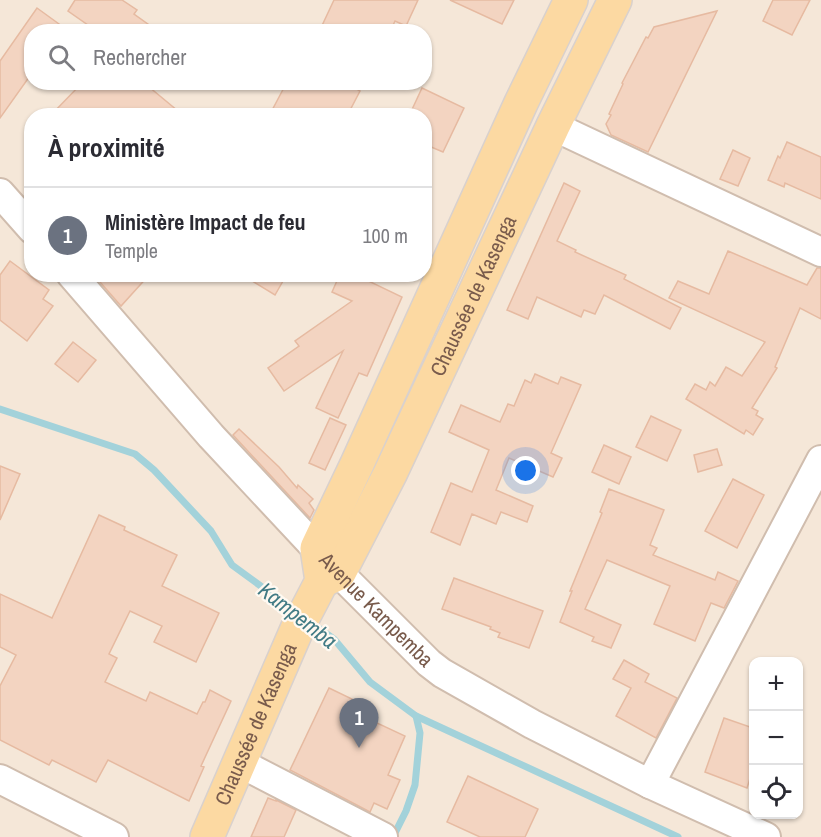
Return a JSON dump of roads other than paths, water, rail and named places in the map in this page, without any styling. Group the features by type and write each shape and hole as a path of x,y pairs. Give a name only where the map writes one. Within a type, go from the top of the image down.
{"main road":[{"name":"Chaussée de Kasenga","path":"317,548 521,103 572,0"},
{"name":"Chaussée de Kasenga","path":"207,837 298,627 390,474 553,126 615,0"},
{"path":"317,548 326,582"}],"street":[{"path":"553,126 821,252"},
{"path":"0,193 24,220"},
{"name":"Avenue Kampemba","path":"78,282 211,436 317,548"},
{"path":"650,784 821,460"},
{"name":"Avenue Kampemba","path":"326,582 441,673 532,724 650,784 766,837"},
{"path":"240,763 379,834"},
{"path":"0,779 114,837"}],"waterway":[{"name":"Kampemba","path":"0,409 135,454 154,470 211,531 232,565 295,611"},
{"name":"Kampemba","path":"309,621 334,639 370,682 416,716 678,837"},
{"path":"393,837 406,811 415,785 420,733 416,716"}],"place":[{"name":"Ministère Impact de feu","path":"359,748"}]}
